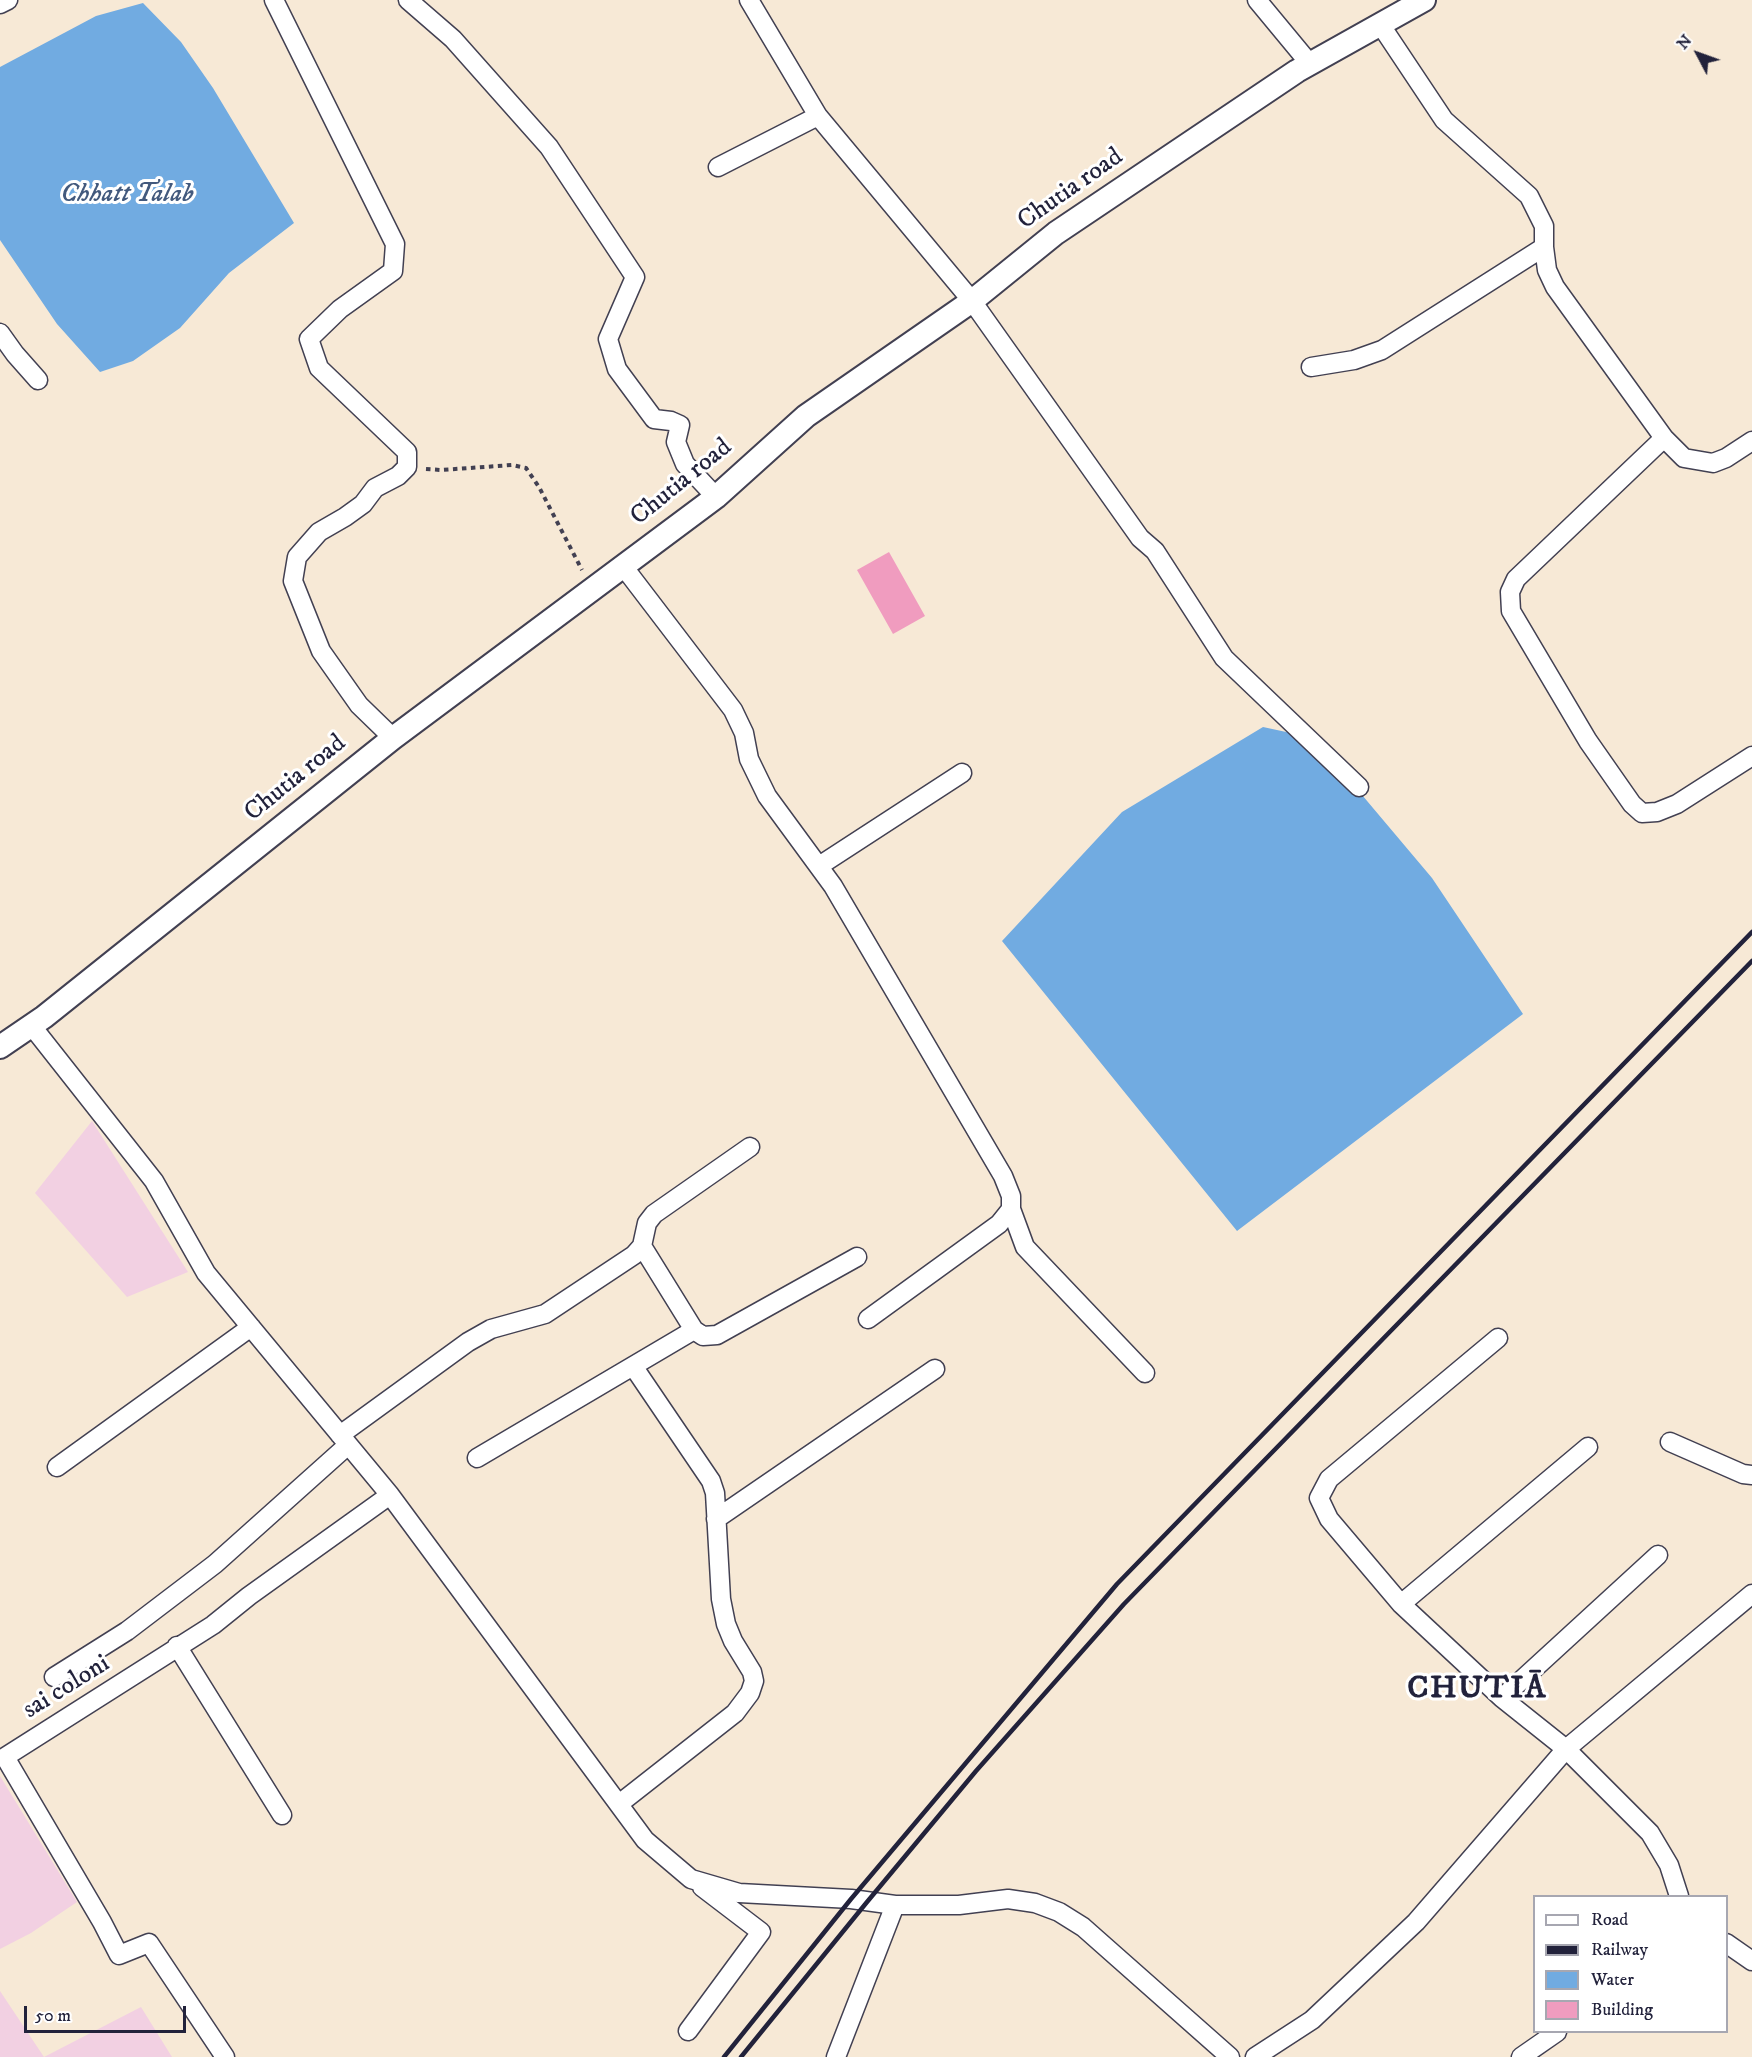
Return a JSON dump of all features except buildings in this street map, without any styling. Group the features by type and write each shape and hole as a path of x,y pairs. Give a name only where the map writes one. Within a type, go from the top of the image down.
{"street":[{"path":"0,4 8,0"},
{"path":"274,0 395,244 393,270 340,309 309,339 319,368 407,452 407,467 398,476 375,488 363,504 319,532 297,557 293,581 321,651 359,705 393,738"},
{"path":"408,0 453,39 549,147 634,277 608,339 617,369 654,419 671,421 680,425 676,442 685,464 716,497"},
{"path":"749,0 818,116 972,301 1140,538 1155,551 1224,658 1359,787"},
{"path":"1257,0 1310,64"},
{"name":"Chutia road","path":"0,1047 32,1025 393,738 716,497 806,416 972,301 1056,233 1310,64 1424,0"},
{"path":"1380,24 1444,120 1529,196 1544,226 1547,270 1555,287 1664,438 1684,458 1713,463 1726,458 1752,441"},
{"path":"718,167 818,116"},
{"path":"1311,367 1354,360 1382,350 1544,248"},
{"path":"0,333 38,380"},
{"path":"1664,438 1516,579 1509,592 1511,612 1588,741 1632,804 1642,813 1657,812 1677,804 1752,756"},
{"path":"623,566 733,710 744,733 749,759 767,796 839,896 1003,1176 1011,1196 1011,1209 1025,1247 1145,1373"},
{"path":"819,866 962,773"},
{"path":"32,1025 154,1181 206,1273 390,1495 645,1840 761,1932 688,2031"},
{"path":"54,1677 127,1631 215,1564 344,1440 468,1342 491,1329 545,1314 634,1255 642,1246 647,1223 654,1214 750,1147"},
{"path":"868,1319 999,1224 1011,1209"},
{"path":"642,1246 694,1330 703,1336 717,1335 857,1257"},
{"path":"57,1467 251,1327"},
{"path":"477,1458 694,1330"},
{"path":"1498,1338 1329,1479 1320,1498 1329,1519 1401,1604 1502,1698 1566,1749 1650,1833 1669,1865 1679,1895"},
{"path":"619,1804 735,1713 750,1693 754,1681 752,1672 733,1641 726,1624 721,1599 714,1493 706,1473 633,1366"},
{"path":"716,1519 935,1369"},
{"path":"1670,1442 1752,1475"},
{"path":"1401,1604 1588,1447"},
{"name":"sai coloni","path":"225,2057 149,1943 119,1955 102,1922 2,1759 213,1625 249,1596 390,1495"},
{"path":"1502,1698 1658,1555"},
{"path":"1255,2057 1312,2020 1416,1922 1566,1749 1752,1594"},
{"path":"177,1647 282,1815"},
{"path":"692,1879 739,1893 851,1899 895,1905 959,1905 1008,1899 1035,1903 1059,1912 1083,1927 1230,2057"},
{"path":"836,2057 895,1905"},
{"path":"1728,1944 1752,1962"},
{"path":"1521,2057 1554,2033"}],"path":[{"path":"407,467 441,470 512,465 526,468 539,487 593,590"}],"shaded area":[{"path":"92,1121 188,1272 127,1297 35,1193"},
{"path":"0,1776 77,1902 31,1933 0,1949"},
{"path":"0,1991 44,2057 0,2057"},
{"path":"141,2007 172,2057 44,2057"}],"water":[{"name":"Chhatt Talab","path":"143,3 181,42 213,88 294,223 229,273 180,328 133,361 100,372 57,324 0,240 0,67 96,16"},
{"path":"1263,727 1314,738 1432,878 1523,1014 1237,1231 1002,941 1122,812"}],"railway":[{"path":"724,2057 851,1899 1117,1584 1752,932"},
{"path":"741,2057 976,1771 1124,1604 1752,961"}],"district":[{"name":"CHUTIĀ","path":"1477,1690"}]}
